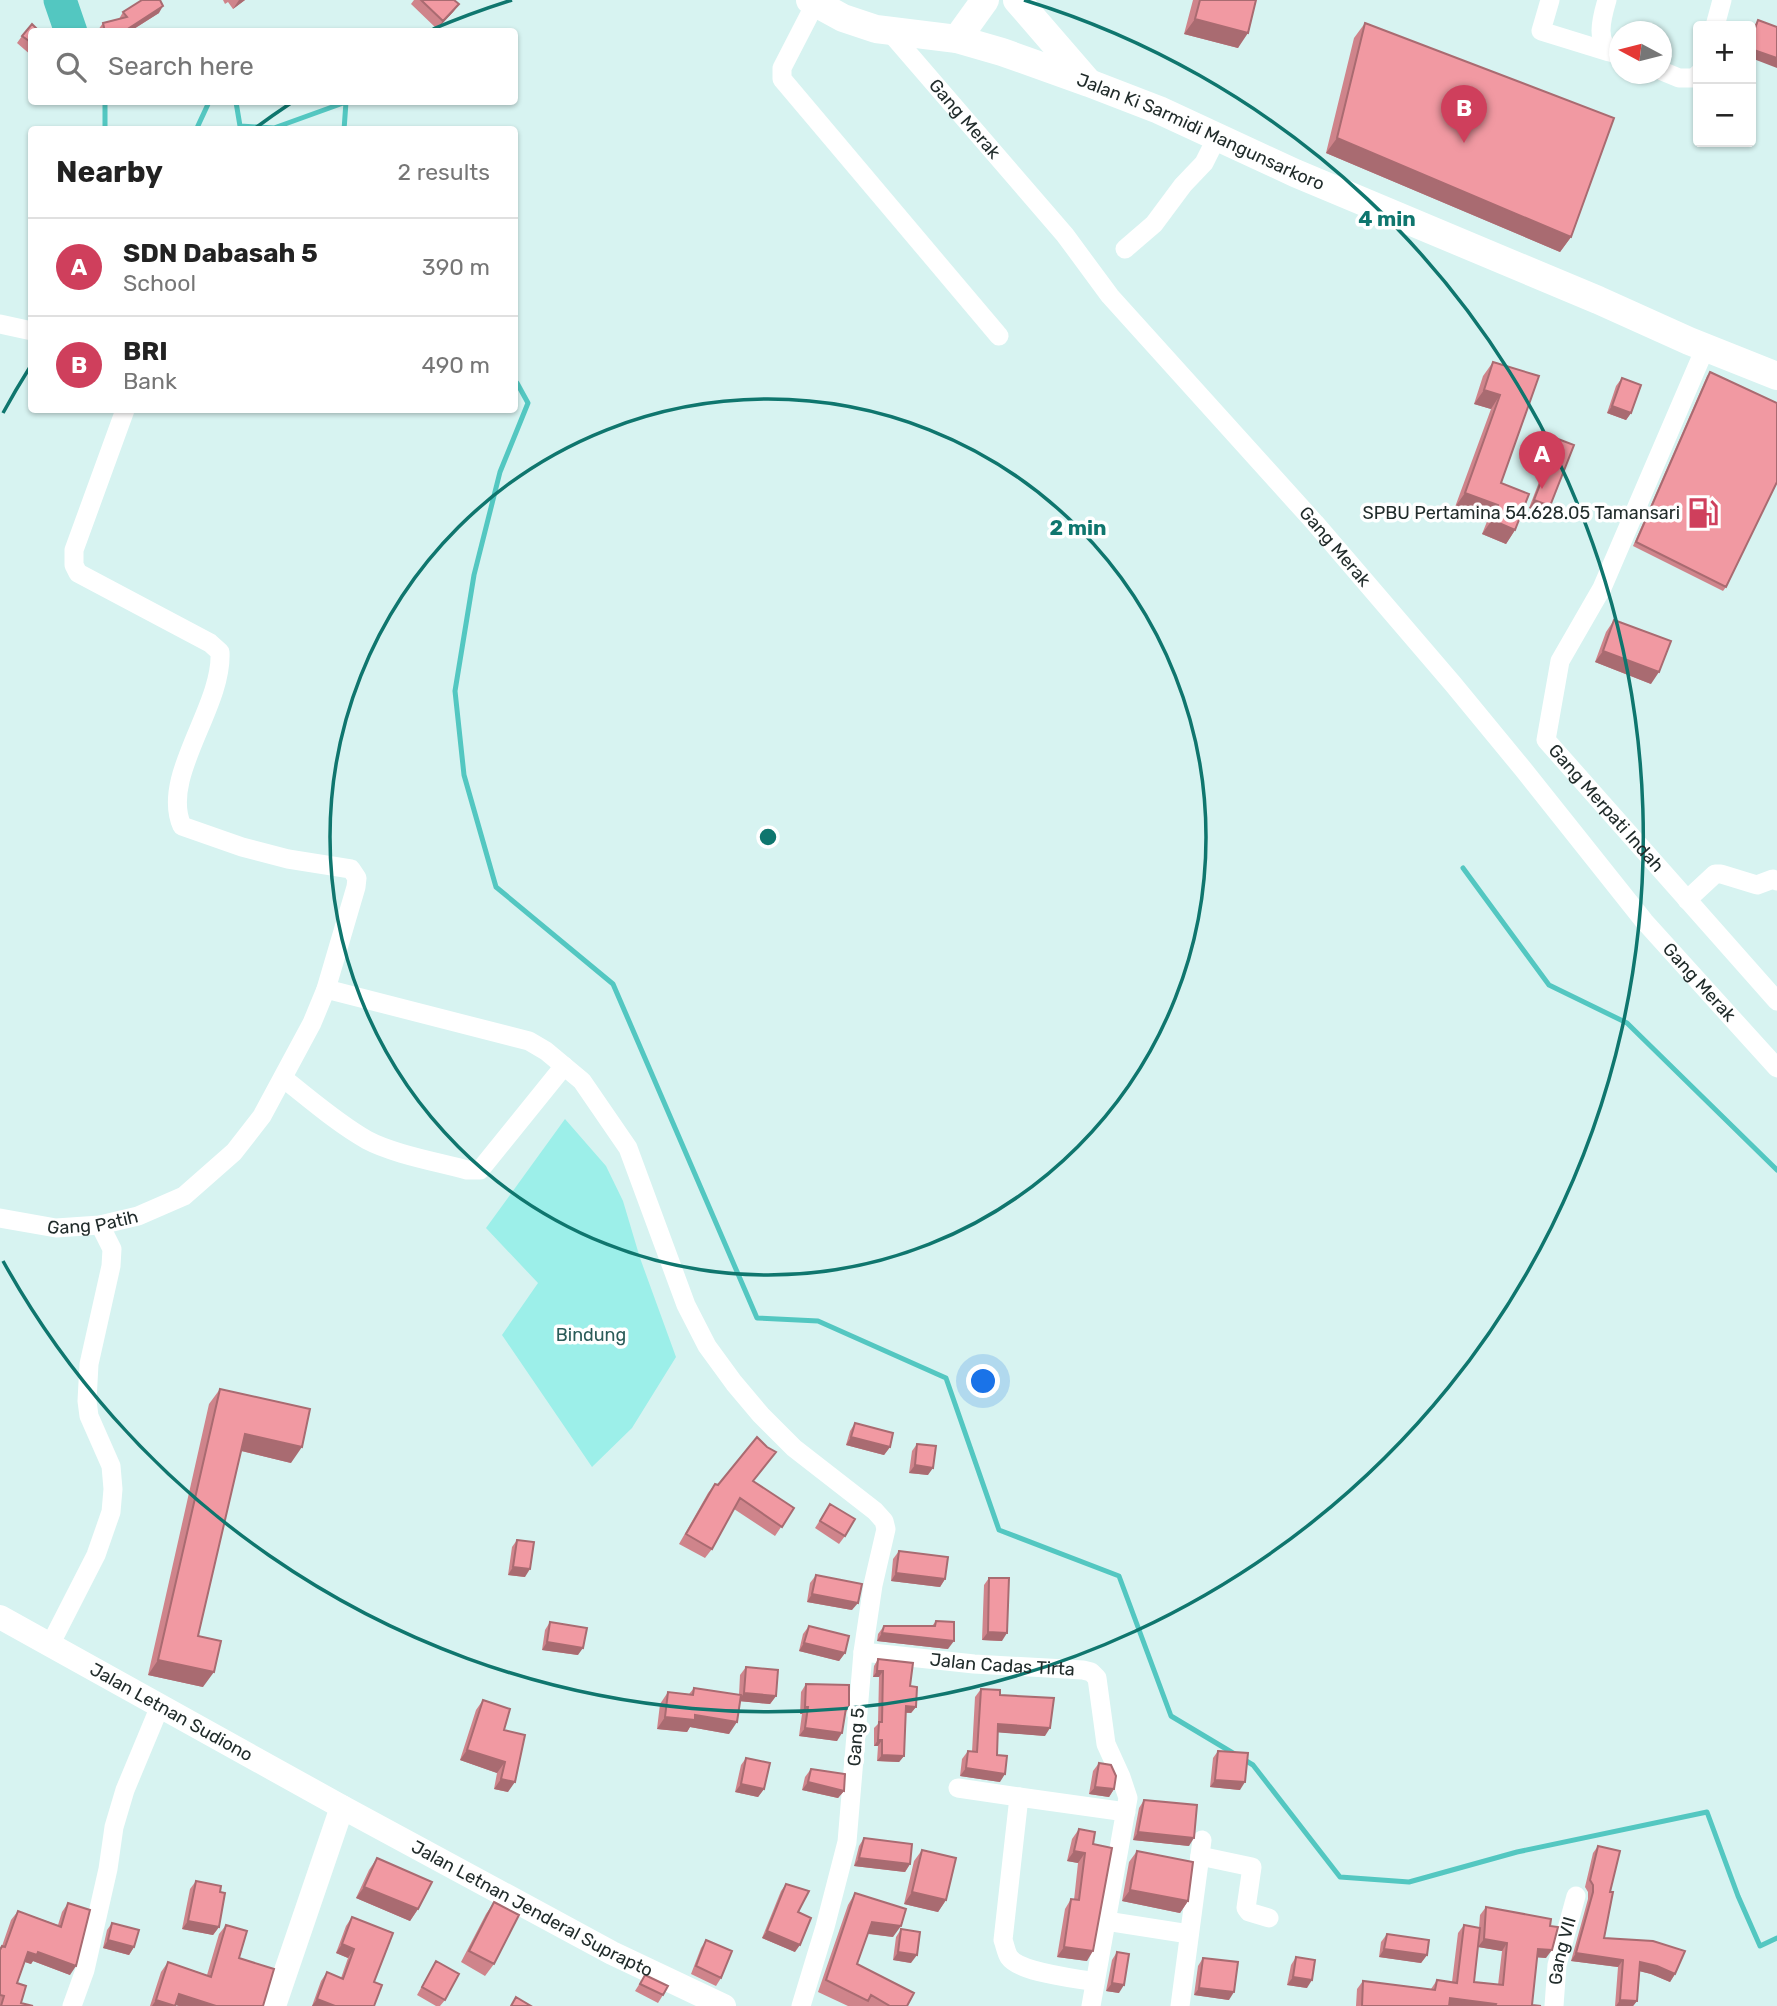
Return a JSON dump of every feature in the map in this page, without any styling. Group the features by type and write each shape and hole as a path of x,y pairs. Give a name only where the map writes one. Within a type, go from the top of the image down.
{"main road":[{"path":"957,39 985,0"},
{"path":"1017,0 1089,83"},
{"name":"Jalan Ki Sarmidi Mangunsarkoro","path":"812,2 843,18 889,31 957,39 1002,52 1159,110 1295,173 1701,346 1776,374"}],"street":[{"path":"1550,0 1541,31 1609,52"},
{"path":"1607,0 1600,22 1601,40 1609,49"},
{"path":"1717,21 1723,0"},
{"path":"812,2 782,68 782,79 999,336"},
{"name":"Gang Merak","path":"889,31 1065,235 1110,296 1315,523 1444,674 1644,921 1777,1068"},
{"path":"1672,75 1693,78"},
{"path":"1125,249 1154,224 1183,185 1204,163 1217,137"},
{"path":"0,324 28,330"},
{"name":"Gang Merpati Indah","path":"1703,353 1602,588 1560,661 1546,740 1777,1001"},
{"name":"Gang Patih","path":"0,1218 56,1228 100,1225 138,1216 184,1196 234,1152 262,1116 312,1023 326,989 357,878 351,869 288,859 242,847 182,826 177,816 178,785 210,702 221,665 220,652 210,643 78,573 74,565 74,550 124,413"},
{"path":"1687,900 1716,874 1757,885 1773,879 1777,881"},
{"path":"283,1078 329,1114 382,1147 467,1170 480,1170 564,1066 529,1041 326,989"},
{"name":"Gang 5","path":"564,1066 582,1081 628,1148 686,1305 707,1346 761,1415 794,1448 884,1521 886,1529 873,1585 863,1653 847,1842 801,2006"},
{"path":"50,1645 96,1555 111,1512 111,1466 89,1416 87,1401 89,1364 111,1266 112,1250 100,1225"},
{"name":"Jalan Letnan Sudiono","path":"0,1617 341,1807"},
{"name":"Jalan Cadas Tirta","path":"863,1653 1091,1672 1097,1678 1105,1744 1128,1798 1091,2006"},
{"path":"72,2006 88,1957 108,1869 114,1827 125,1790 160,1706"},
{"path":"958,1788 1126,1812"},
{"path":"1019,1797 1003,1940 1008,1956 1017,1965 1095,1982"},
{"path":"274,2006 341,1807"},
{"name":"Jalan Letnan Jenderal Suprapto","path":"341,1807 612,1953 724,2006"},
{"path":"1180,2006 1201,1848 1252,1867 1246,1908 1269,1918"},
{"name":"Gang VII","path":"1554,2006 1557,1965 1576,1896"},
{"path":"1106,1921 1189,1934"}],"green space":[{"name":"Bindung","path":"565,1119 606,1166 623,1201 640,1258 676,1357 632,1428 592,1467 502,1335 538,1283 486,1228"}],"building":[{"path":"142,0 160,0 163,6 129,28 104,28 103,23 127,17 123,12"},
{"path":"421,0 454,0 459,4 443,21"},
{"path":"1200,0 1256,0 1248,33 1195,19"},
{"path":"1758,20 1777,27 1777,58 1756,51"},
{"path":"1365,23 1614,118 1571,237 1337,138"},
{"path":"28,29 28,40 22,36"},
{"path":"1493,362 1539,376 1501,483 1529,494 1515,530 1492,520 1498,505 1465,493 1500,395 1484,390"},
{"name":"SPBU Pertamina 54.628.05 Tamansari","path":"1710,372 1777,403 1777,482 1726,587 1636,542"},
{"path":"1622,378 1641,385 1631,413 1612,406"},
{"path":"1558,439 1574,445 1550,506 1534,500"},
{"path":"1614,620 1671,641 1659,672 1603,651"},
{"path":"220,1389 310,1409 302,1447 245,1434 198,1636 221,1641 214,1672 158,1660"},
{"path":"855,1423 893,1433 890,1447 851,1437"},
{"path":"757,1437 776,1452 753,1481 794,1508 782,1527 740,1498 712,1549 686,1534 715,1484 718,1485"},
{"path":"917,1444 936,1446 933,1468 915,1465"},
{"path":"830,1504 855,1519 845,1536 820,1521"},
{"path":"517,1540 534,1542 530,1569 513,1567"},
{"path":"899,1551 948,1557 945,1579 896,1573"},
{"path":"816,1575 862,1584 858,1603 812,1594"},
{"path":"989,1578 1009,1578 1007,1633 988,1632"},
{"path":"936,1621 954,1622 954,1641 882,1633 884,1626 935,1626"},
{"path":"550,1622 587,1628 583,1648 547,1642"},
{"path":"809,1626 849,1636 845,1653 804,1643"},
{"path":"878,1659 913,1663 910,1686 917,1687 916,1707 906,1706 904,1756 882,1755 882,1740 878,1740 879,1722 882,1722 883,1671 877,1671"},
{"path":"746,1667 778,1670 776,1696 744,1693"},
{"path":"806,1684 849,1685 849,1708 846,1708 842,1733 805,1728 808,1707 805,1707"},
{"path":"694,1688 741,1695 737,1722 695,1715 695,1720 665,1717 668,1692 693,1695"},
{"path":"981,1689 1000,1690 1000,1695 1054,1698 1050,1728 998,1724 997,1755 1007,1756 1005,1774 966,1768 968,1751 977,1752"},
{"path":"483,1700 510,1709 504,1730 525,1735 515,1782 501,1779 505,1762 467,1750"},
{"path":"1218,1751 1248,1753 1245,1782 1215,1780"},
{"path":"746,1758 770,1763 764,1789 741,1784"},
{"path":"1099,1763 1111,1765 1116,1776 1114,1789 1095,1787"},
{"path":"811,1769 845,1774 844,1791 808,1782"},
{"path":"1144,1800 1197,1805 1194,1838 1138,1832"},
{"path":"1079,1829 1095,1832 1093,1844 1112,1848 1093,1951 1064,1947 1071,1899 1079,1900 1085,1853 1074,1851"},
{"path":"864,1838 912,1844 910,1864 859,1858"},
{"path":"1598,1846 1620,1851 1610,1892 1613,1892 1604,1938 1653,1941 1685,1951 1675,1974 1640,1962 1637,2001 1620,2000 1623,1960 1576,1953 1593,1892 1590,1880"},
{"path":"922,1850 956,1858 946,1900 912,1892"},
{"path":"1137,1851 1193,1862 1188,1901 1130,1890"},
{"path":"377,1858 432,1882 418,1909 364,1887"},
{"path":"196,1881 221,1886 220,1892 225,1893 219,1927 188,1921"},
{"path":"786,1884 809,1891 798,1912 811,1918 800,1945 767,1931"},
{"path":"855,1893 906,1909 901,1926 872,1922 857,1964 914,1993 907,2006 890,2006 871,1995 868,2001 826,1980"},
{"path":"494,1902 519,1915 494,1964 469,1951"},
{"path":"68,1903 90,1910 76,1966 38,1952 37,1955 28,1952 17,1983 26,1986 21,2003 33,2006 1,2006 4,1996 0,1995 0,1950 2,1946 5,1947 18,1911 61,1927"},
{"path":"1486,1907 1551,1919 1550,1926 1558,1927 1552,1950 1538,1949 1532,2005 1541,2006 1495,2006 1496,2004 1450,1998 1449,2006 1362,2006 1363,1981 1435,1990 1437,1980 1457,1983 1464,1925 1480,1928 1474,1982 1503,1985 1507,1943 1484,1939"},
{"path":"352,1917 393,1933 374,1982 382,1985 374,2006 335,2006 317,1999 327,1972 343,1979 354,1949 342,1944"},
{"path":"112,1923 139,1930 134,1947 108,1940"},
{"path":"226,1925 247,1931 239,1958 274,1969 263,2006 216,2006 179,1994 175,2006 156,2000 168,1962 211,1977"},
{"path":"901,1929 920,1932 917,1955 898,1952"},
{"path":"1387,1934 1429,1940 1427,1955 1384,1949"},
{"path":"706,1940 732,1951 721,1978 696,1966"},
{"path":"1117,1952 1129,1954 1124,1985 1112,1983"},
{"path":"1296,1957 1315,1960 1312,1980 1293,1977"},
{"path":"1203,1958 1238,1962 1234,1992 1199,1988"},
{"path":"436,1961 459,1974 445,2000 422,1987"},
{"path":"645,1975 668,1986 663,1995 640,1984"},
{"path":"516,1997 531,2006 511,2006"}],"waterway":[{"path":"60,0 70,28"},
{"path":"105,105 105,126"},
{"path":"198,126 208,105"},
{"path":"236,105 240,126"},
{"path":"280,126 338,105"},
{"path":"344,126 346,105"},
{"path":"518,385 528,403 500,472 474,575 455,691 464,775 496,887 613,984 757,1318 818,1321 946,1378 999,1530 1119,1576 1171,1716 1253,1765 1340,1877 1409,1882 1517,1852 1707,1812 1760,1946 1777,1938"},
{"path":"1463,868 1549,985 1627,1023 1777,1170"}],"place":[{"name":"BRI","path":"1464,143"},
{"name":"SDN Dabasah 5","path":"1542,489"},
{"name":"SPBU Pertamina 54.628.05 Tamansari","path":"1703,513"}]}
